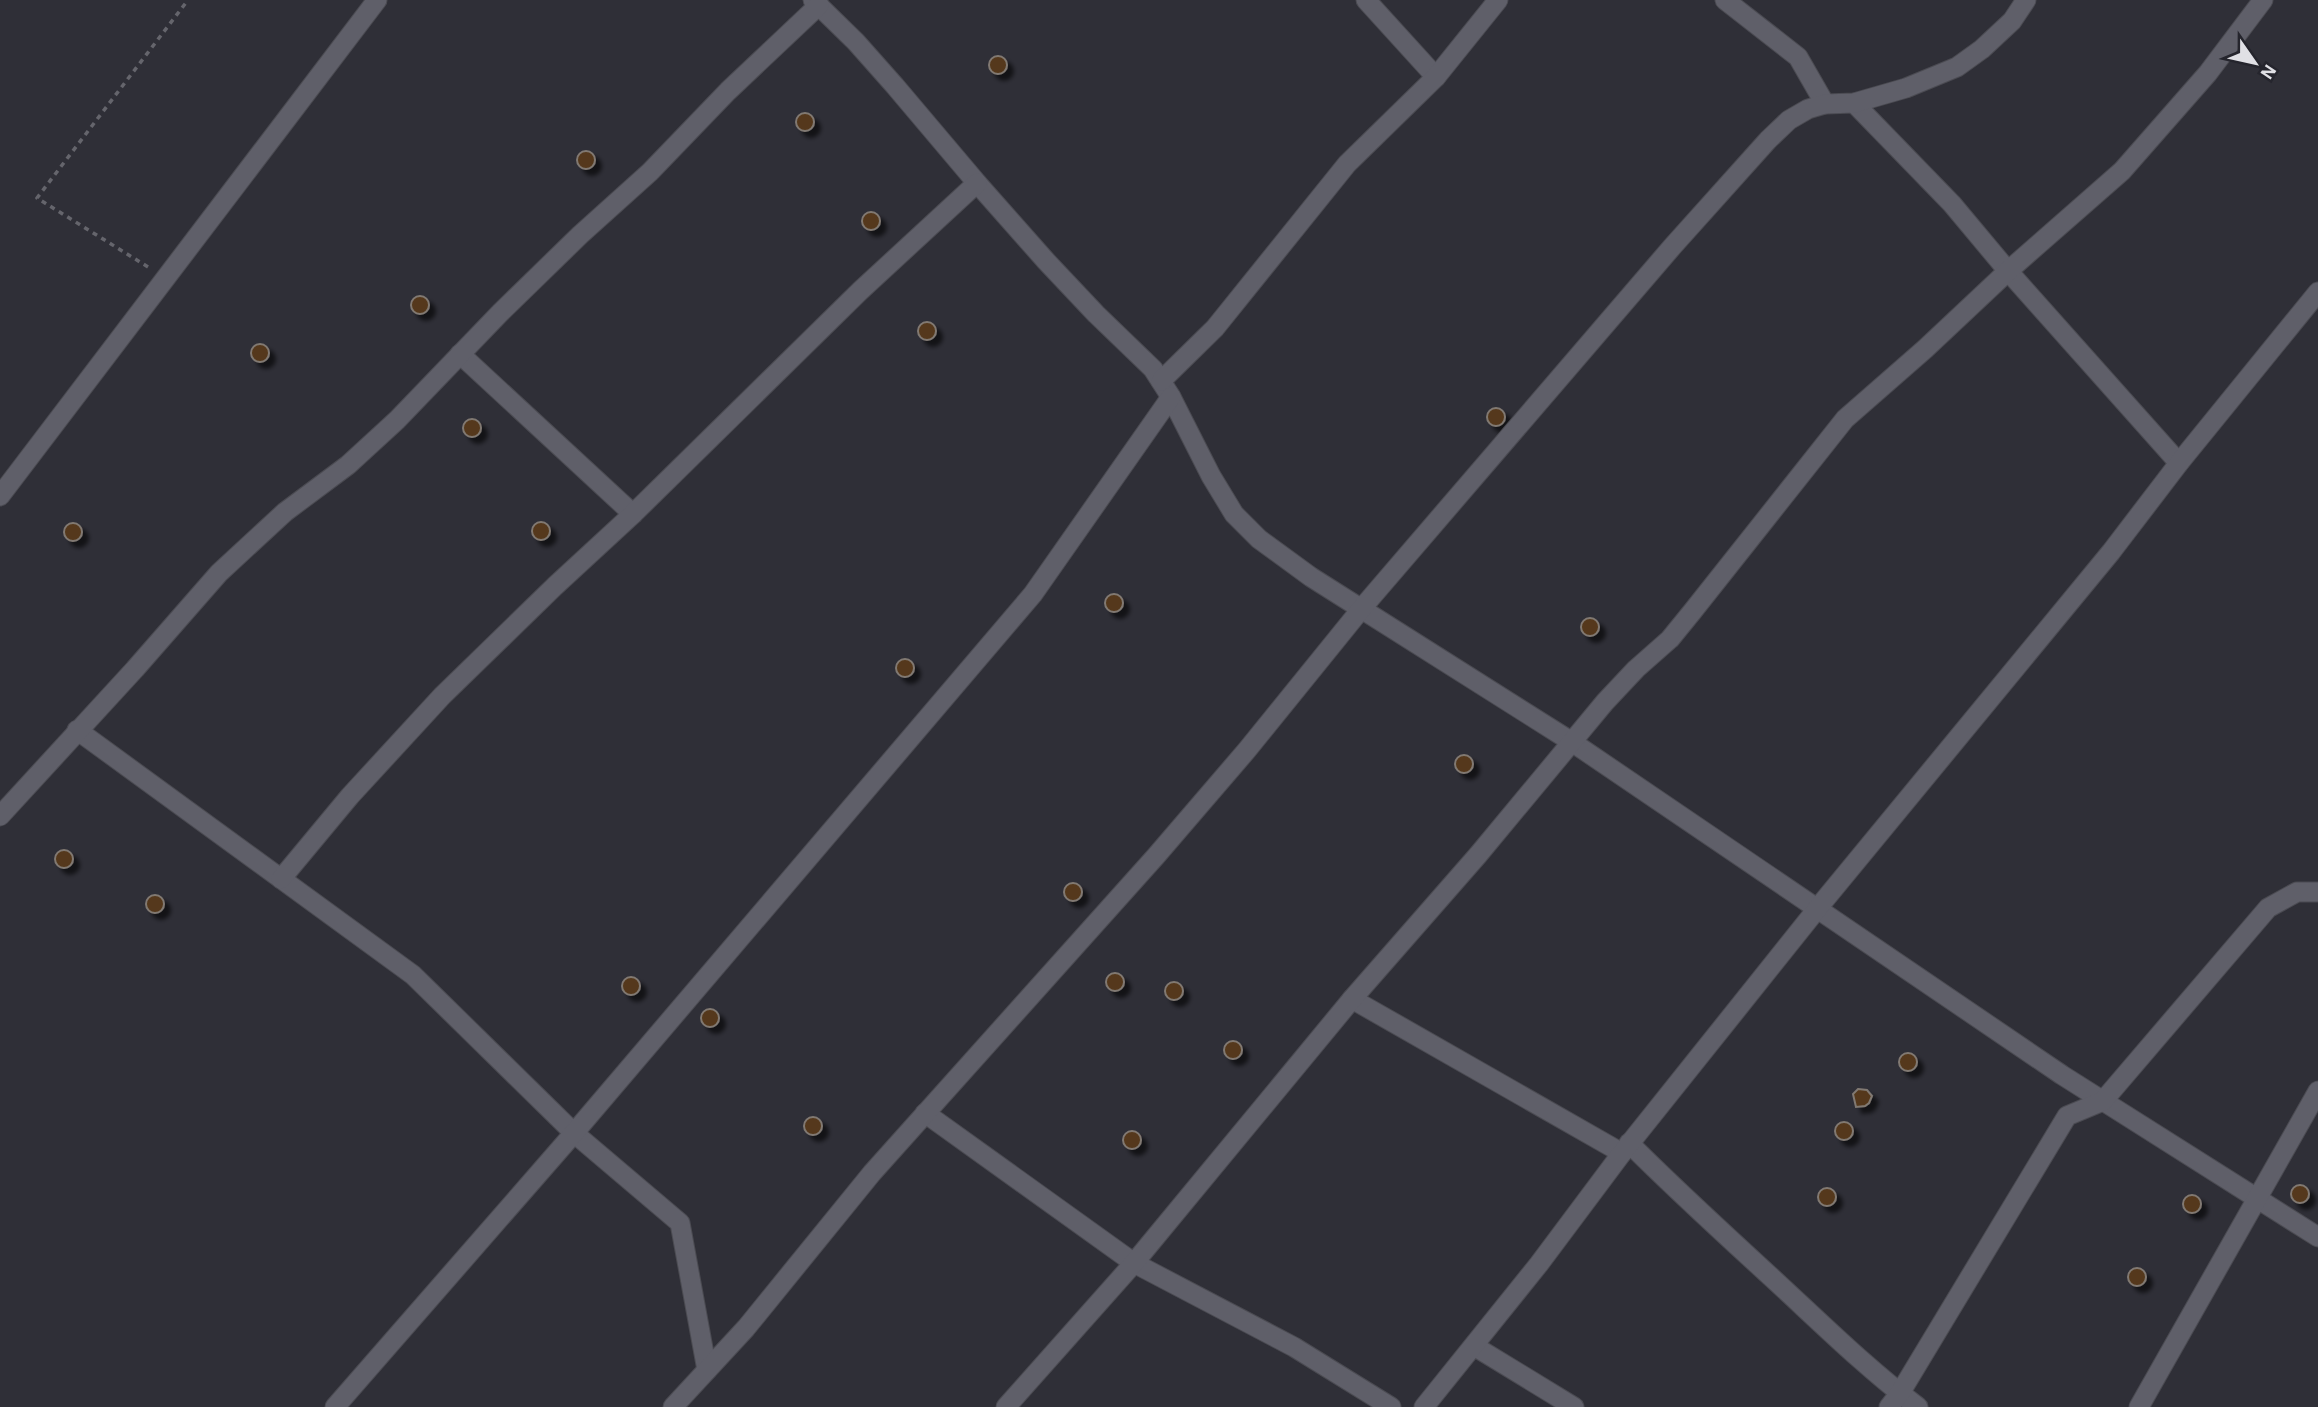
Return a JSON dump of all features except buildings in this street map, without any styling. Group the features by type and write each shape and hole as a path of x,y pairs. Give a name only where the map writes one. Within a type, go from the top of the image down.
{"street":[{"path":"0,496 377,0"},
{"path":"1366,0 1436,77"},
{"path":"335,1407 574,1133 1033,594 1166,389 1347,164 1436,77 1498,0"},
{"path":"1726,0 1798,57 1825,104"},
{"path":"673,1407 746,1328 872,1172 1156,856 1247,750 1362,608 1672,247 1768,140 1789,120 1808,109 1825,104 1854,103 1906,88 1957,67 1982,49 2012,21 2026,0"},
{"path":"1006,1407 1135,1263 1352,999 1478,855 1622,683 1670,639 1845,419 2122,171 2208,73 2263,0"},
{"path":"0,816 219,573 285,512 348,465 426,391 580,235 650,172 816,3 880,68 976,183 1096,314 1138,352 1166,389 1234,514 1259,539 1283,558 1572,742 2103,1101 2318,1237"},
{"path":"1854,103 1952,204 2179,463"},
{"path":"281,879 351,796 442,696 633,514 860,291 976,183"},
{"path":"1424,1407 1539,1264 1625,1148 1817,909 2111,552 2179,463 2318,292"},
{"path":"460,354 633,514"},
{"path":"77,730 413,975 574,1133 680,1223 707,1370"},
{"path":"1895,1400 2067,1115 2103,1101 2268,908 2297,892 2318,892"},
{"path":"1352,999 1625,1148 1853,1355 1895,1400 1918,1407"},
{"path":"2139,1407 2318,1091"},
{"path":"925,1112 1135,1263 1294,1347 1391,1407"},
{"path":"1474,1346 1574,1407"}],"path":[{"path":"166,278 37,198 188,0"}]}
